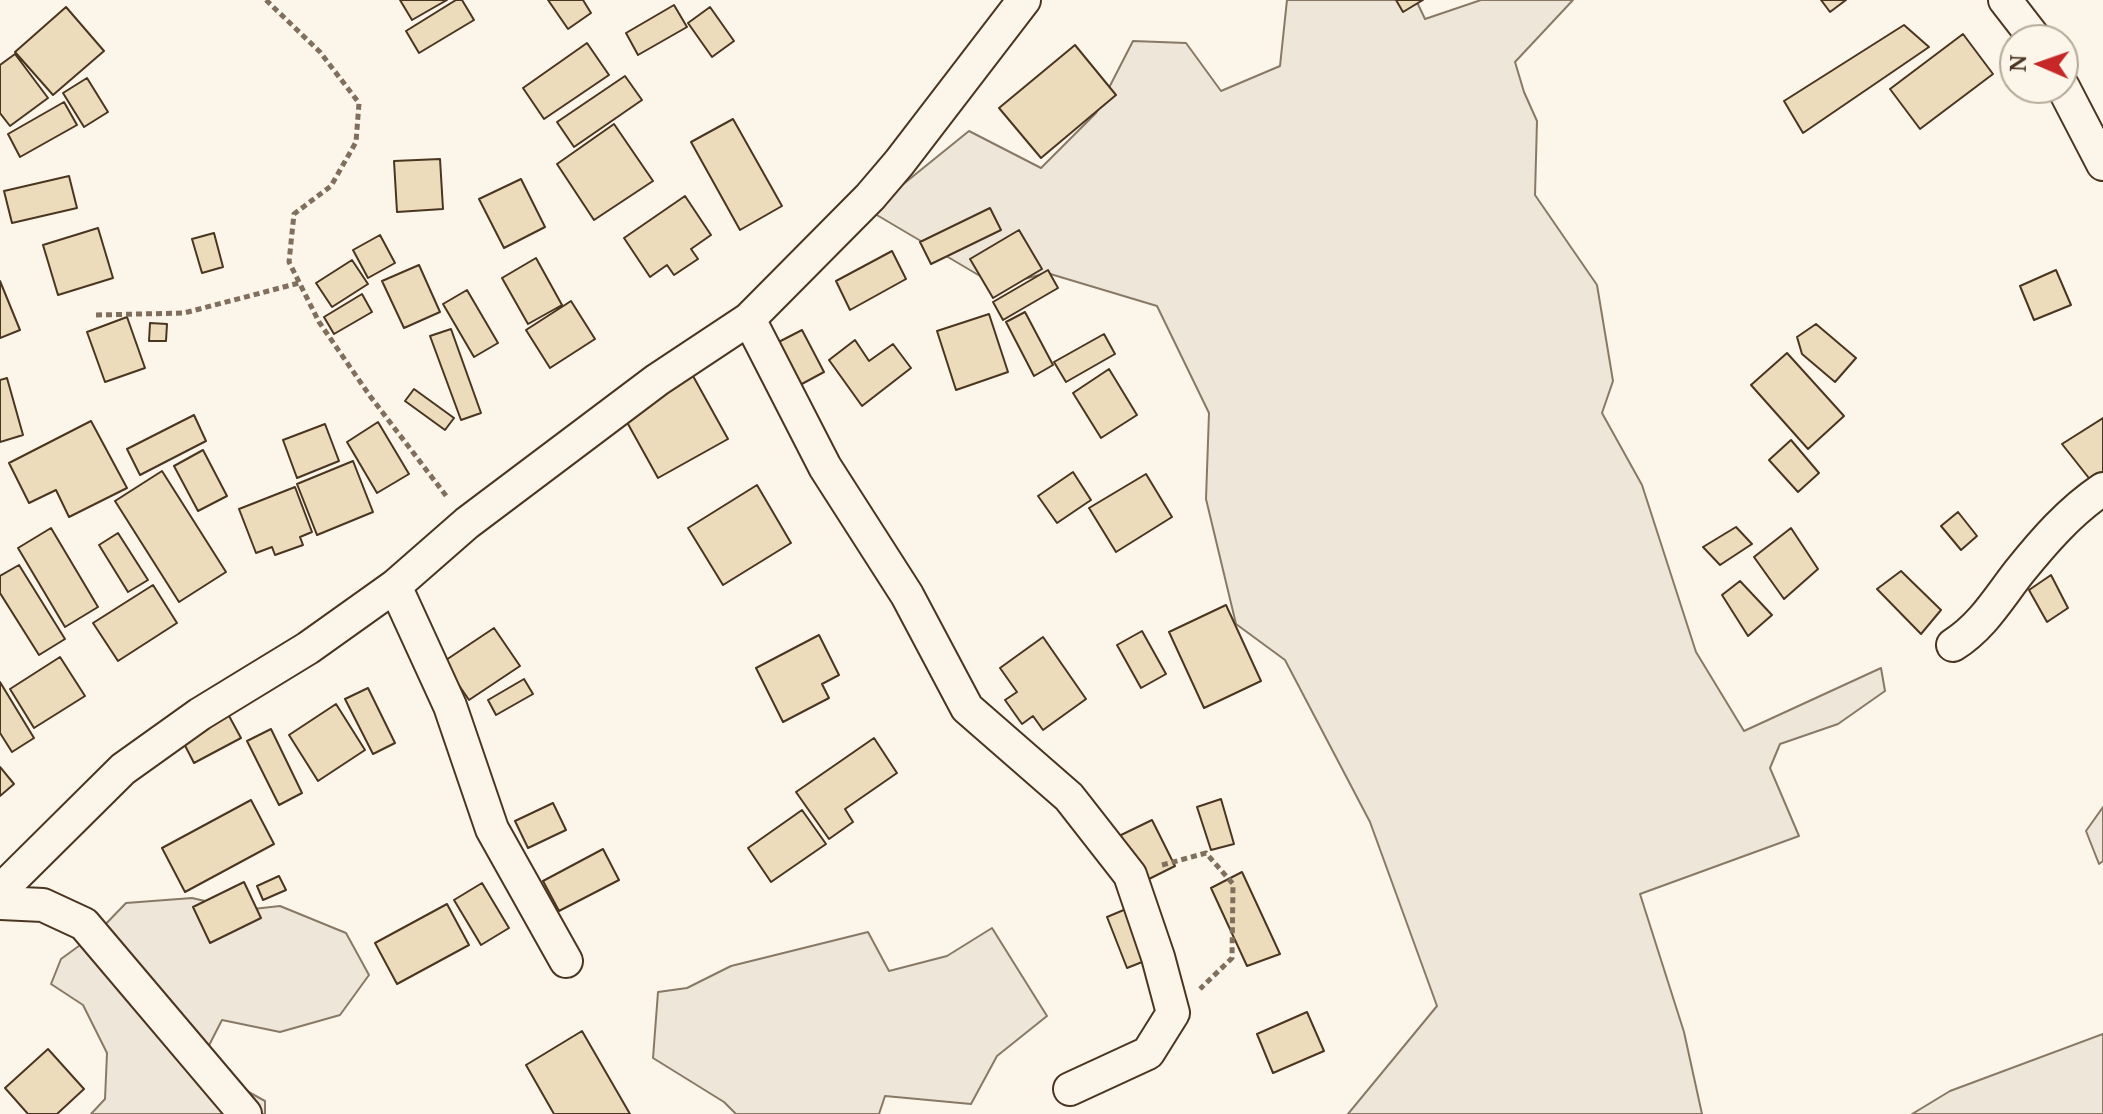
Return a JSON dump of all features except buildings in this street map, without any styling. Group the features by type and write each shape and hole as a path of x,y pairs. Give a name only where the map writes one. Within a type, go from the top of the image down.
{"street":[{"path":"0,891 123,769 200,714 308,648 395,586 467,523 657,380 749,319 889,174 1024,0"},
{"path":"2005,0 2024,24"},
{"path":"2072,104 2103,164"},
{"path":"749,319 825,467 907,595 967,708 1069,797 1130,875 1173,1013 1148,1053 1070,1089"},
{"path":"1953,645 1988,615 2076,507 2103,489"},
{"path":"395,586 450,706 492,829 566,961"},
{"path":"0,903 43,905 84,924 245,1114"}],"path":[{"path":"266,0 320,52 359,103 356,142 331,186 294,214 289,262 319,322 370,396 467,523"},
{"path":"96,315 184,313 299,283"},
{"path":"1130,875 1206,853 1233,884 1232,958 1198,991 1165,982"}],"shaded area":[{"path":"1287,0 1416,0 1425,19 1481,0 1573,0 1515,62 1537,121 1535,195 1597,285 1613,381 1602,413 1642,485 1696,652 1744,731 1881,668 1885,691 1838,724 1780,744 1770,768 1799,836 1640,894 1684,1032 1702,1114 1348,1114 1437,1006 1370,822 1285,660 1236,624 1206,499 1209,413 1157,306 1047,273 997,286 870,211 969,131 1041,168 1096,113 1133,41 1186,43 1221,91 1280,66"},
{"path":"2103,807 2103,861 2099,864 2086,831"},
{"path":"192,898 244,910 280,906 346,933 369,975 340,1015 280,1032 222,1020 202,1059 225,1079 265,1101 265,1114 91,1114 105,1099 107,1053 83,1005 51,984 61,959 98,932 126,903"},
{"path":"992,928 1047,1016 997,1056 971,1104 885,1096 879,1114 736,1114 724,1102 653,1058 658,992 687,988 731,966 868,932 889,971 947,956"},
{"path":"2103,1034 2103,1114 1912,1114 1950,1091"}]}
